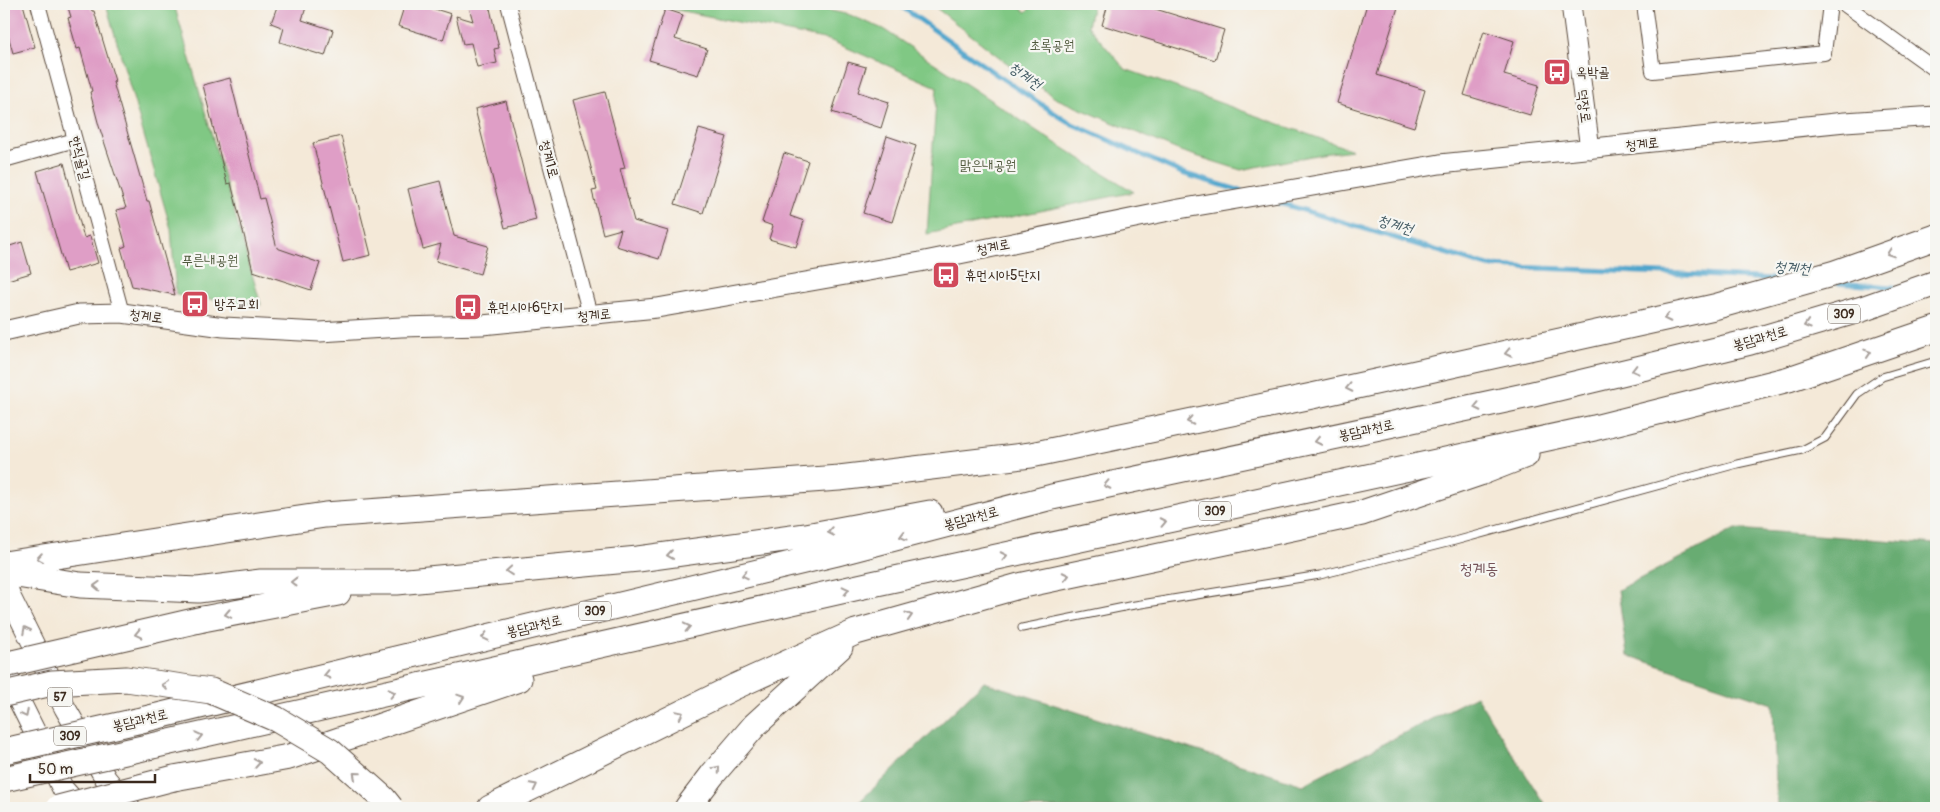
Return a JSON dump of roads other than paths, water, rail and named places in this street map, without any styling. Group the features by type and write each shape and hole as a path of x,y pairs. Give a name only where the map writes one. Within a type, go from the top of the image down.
{"highway":[{"path":"4,564 325,515 839,478 1031,454 1321,394 1714,307 1835,273 1936,237"},
{"name":"봉담과천로","path":"4,751 137,721 837,553 1052,497 1530,395 1750,342 1936,283"},
{"name":"봉담과천로","path":"4,779 640,638 872,584 1594,428 1789,379 1936,329"},
{"name":"봉담과천로","path":"490,808 726,692 856,632 1019,586 1362,513 1480,473 1594,428"},
{"path":"4,665 203,619 397,582 638,559 806,536 992,502 1052,497"},
{"path":"4,575 80,585 198,590 262,582 397,582"},
{"path":"688,808 713,774 755,725 856,632"},
{"path":"58,808 174,778 289,757 640,638"},
{"path":"4,694 52,683 126,679 210,691 276,719 330,751 392,808"}],"main road":[{"name":"57","path":"4,575 10,598 65,708 106,779 130,808"},
{"path":"4,670 63,789 80,808"}],"street":[{"name":"한직골길","path":"38,4 122,313"},
{"name":"청계1로","path":"508,4 590,315"},
{"name":"덕장로","path":"1571,4 1590,150"},
{"path":"1644,4 1653,71 1824,53 1830,4"},
{"path":"1844,4 1936,70"},
{"name":"청계로","path":"4,331 79,314 122,313 224,327 320,332 482,325 657,308 891,267 1179,209 1440,164 1590,150 1845,122 1936,116"},
{"path":"4,160 75,140"}],"lane":[{"path":"1022,628 1129,606 1320,575 1455,541 1737,464 1802,450 1825,438 1857,394 1882,377 1936,361"}],"waterway":[{"name":"청계천","path":"898,4 997,75 1068,122 1182,173 1241,191"},
{"name":"청계천","path":"1270,200 1488,266 1774,279"},
{"name":"청계천","path":"1837,283 1894,287"}],"place":[{"name":"옥박골","path":"1557,72"},
{"name":"휴먼시아5단지","path":"946,275"},
{"name":"방주교회","path":"195,304"},
{"name":"휴먼시아6단지","path":"468,307"}],"district":[{"name":"청계동","path":"1479,569"}],"park label":[{"name":"초록공원","path":"1052,45"},
{"name":"맑은내공원","path":"988,165"},
{"name":"푸른내공원","path":"210,260"}]}
